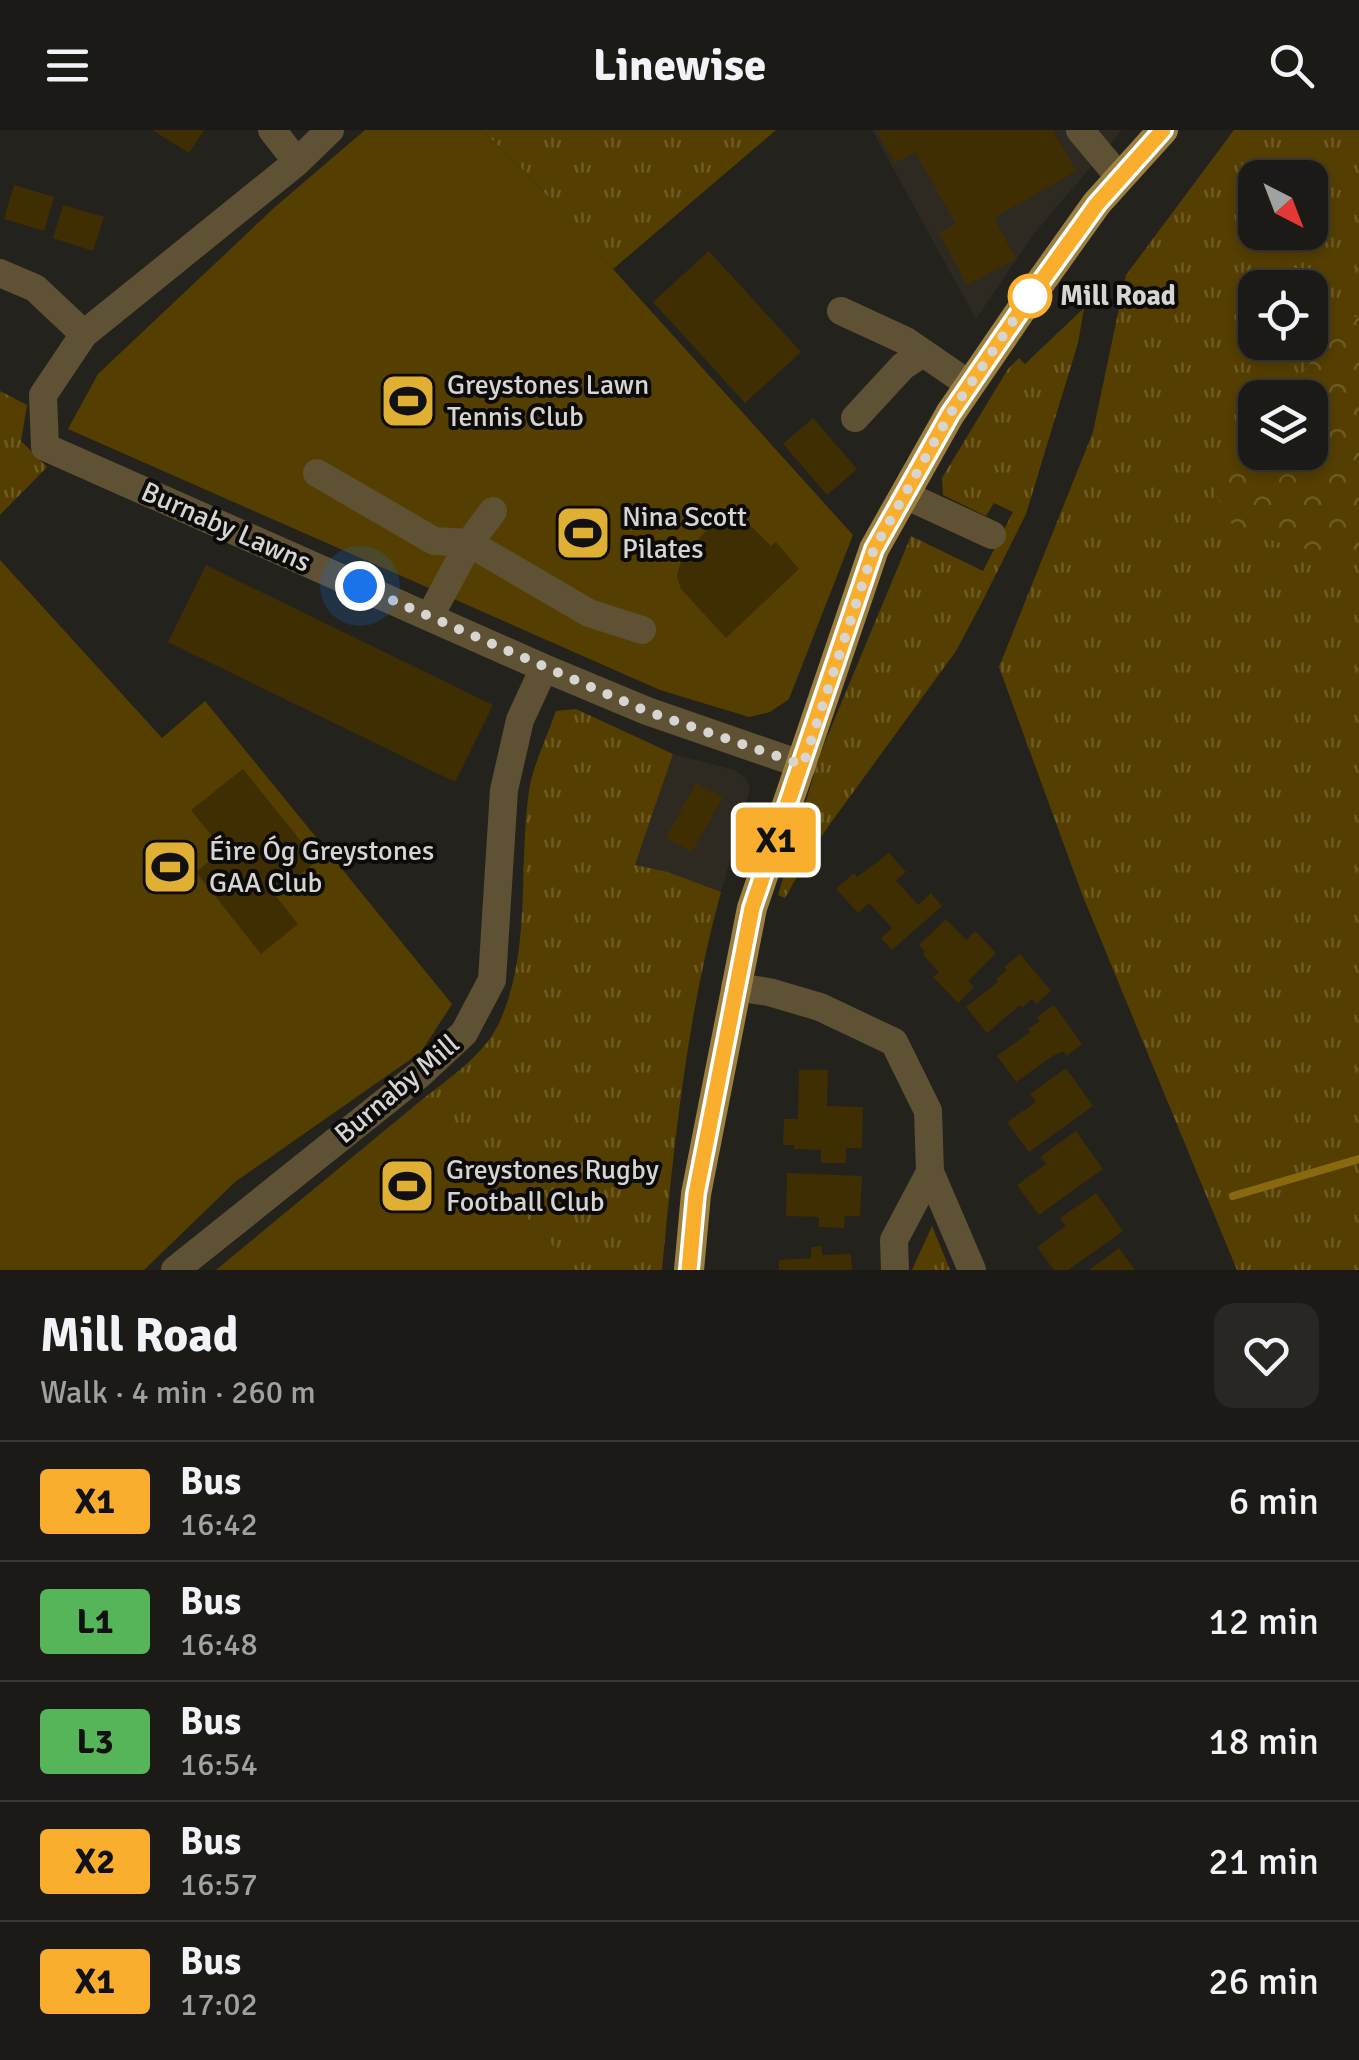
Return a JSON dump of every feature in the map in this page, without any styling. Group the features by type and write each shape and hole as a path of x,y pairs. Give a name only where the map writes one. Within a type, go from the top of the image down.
{"main road":[{"path":"689,1270 696,1194 752,908 874,549 970,385 1097,204 1163,130"}],"street":[{"path":"272,130 297,162"},
{"name":"Burnaby Lawns","path":"330,130 297,162 84,334 43,395 45,447 646,711 803,765"},
{"path":"1080,130 1120,178"},
{"path":"0,272 35,288 84,334"},
{"path":"841,311 906,341 970,385"},
{"path":"855,418 903,366 923,353"},
{"path":"316,473 434,541 469,543 589,612 642,630"},
{"path":"904,495 992,535"},
{"path":"430,616 469,543 493,512"},
{"name":"Burnaby Mill","path":"175,1270 420,1074 464,1033 492,980 504,790 520,720 544,668"},
{"path":"735,987 820,1007 894,1042 928,1110 930,1172 972,1270"},
{"path":"895,1270 894,1240 930,1172"}],"shaded area":[{"path":"872,130 1122,130 1033,235 976,319"},
{"path":"673,754 735,770 746,778 750,788 721,892 668,872 635,866"}],"green space":[{"name":"Greystones Lawn Tennis Club","path":"365,130 482,130 530,177 853,535 789,699 770,712 749,717 660,690 68,429 98,374 275,207"},
{"path":"482,130 776,130 613,269"},
{"path":"1234,130 1359,130 1359,1270 1237,1270 1082,894 999,667 1093,432 1126,275"},
{"path":"1084,308 1078,343 1026,514 981,604 956,651 814,846 785,898 778,895 820,754 911,536 983,571 1013,512 994,503 986,516 943,495 942,478 1008,369 1019,358 1025,364"},
{"path":"1345,315 1359,318 1359,555 1300,548 1235,530 1216,494 1238,454 1238,470 1328,470 1328,380 1297,380 1312,360 1328,360 1328,338"},
{"path":"0,391 27,405 21,441 47,467 0,515"},
{"name":"Éire Óg Greystones GAA Club","path":"0,560 162,738 205,701 452,1004 421,1052 235,1182 144,1270 0,1270"},
{"path":"576,709 673,754 635,865 668,872 721,892 691,1032 662,1270 575,1270 419,1102 475,1056 500,1021 510,994 520,937 531,781 556,711"},
{"name":"Greystones Rugby Football Club","path":"419,1102 575,1270 216,1270"},
{"path":"932,1226 950,1270 912,1270"}],"building":[{"path":"152,130 204,130 189,153"},
{"path":"1053,130 1076,171 994,218 1016,259 967,285 939,233 956,224 915,152 895,163 877,132"},
{"path":"14,185 54,197 44,231 4,219"},
{"path":"63,205 104,217 93,251 53,238"},
{"path":"709,251 801,352 745,403 653,302"},
{"path":"813,418 857,469 827,495 783,444"},
{"path":"723,523 749,524 771,546 776,542 799,569 726,638 681,589 677,576 682,556 707,530"},
{"path":"206,565 493,705 455,782 168,642"},
{"path":"243,769 317,861 275,895 298,924 261,954 196,872 223,850 191,810"},
{"path":"696,783 723,797 692,852 666,838"},
{"path":"889,853 906,872 896,880 918,905 931,893 942,906 892,950 881,938 892,928 869,903 858,913 836,889 854,873 857,877"},
{"path":"946,919 966,940 975,931 996,953 968,981 974,987 958,1003 933,977 939,972 919,945"},
{"path":"1020,954 1051,991 1036,1004 1032,999 1022,1008 1020,1005 987,1033 966,1007 998,982 996,979 1007,970 1004,967"},
{"path":"1054,1005 1082,1044 1067,1056 1063,1051 1051,1057 1016,1082 997,1056 1030,1032 1028,1029 1040,1021 1037,1017"},
{"path":"1066,1068 1093,1106 1029,1152 1007,1122 1036,1102 1030,1094"},
{"path":"799,1070 828,1070 827,1106 863,1107 862,1148 846,1148 846,1163 821,1163 821,1150 783,1145 784,1119 798,1119"},
{"path":"1076,1131 1103,1169 1039,1215 1017,1185 1046,1164 1040,1157"},
{"path":"787,1173 862,1176 860,1216 845,1216 844,1228 819,1227 819,1217 786,1216"},
{"path":"1096,1193 1123,1231 1068,1270 1054,1270 1037,1247 1066,1226 1060,1218"},
{"path":"822,1246 822,1255 851,1254 852,1270 779,1270 779,1260 811,1258 811,1247"},
{"path":"1119,1248 1135,1270 1089,1270"}],"waterway":[{"path":"1233,1196 1359,1159"}],"bus line":[{"name":"X1","path":"689,1270 696,1194 752,908 874,549 950,414 1030,297 1097,204 1163,130"}],"place":[{"name":"Mill Road","path":"1030,296"},
{"name":"Greystones Lawn Tennis Club","path":"408,401"},
{"name":"Nina Scott Pilates","path":"583,533"},
{"name":"Éire Óg Greystones GAA Club","path":"170,867"},
{"name":"Greystones Rugby Football Club","path":"407,1186"}],"route":[{"path":"360,586 646,711 803,765 874,549 950,414 1030,296"}]}
